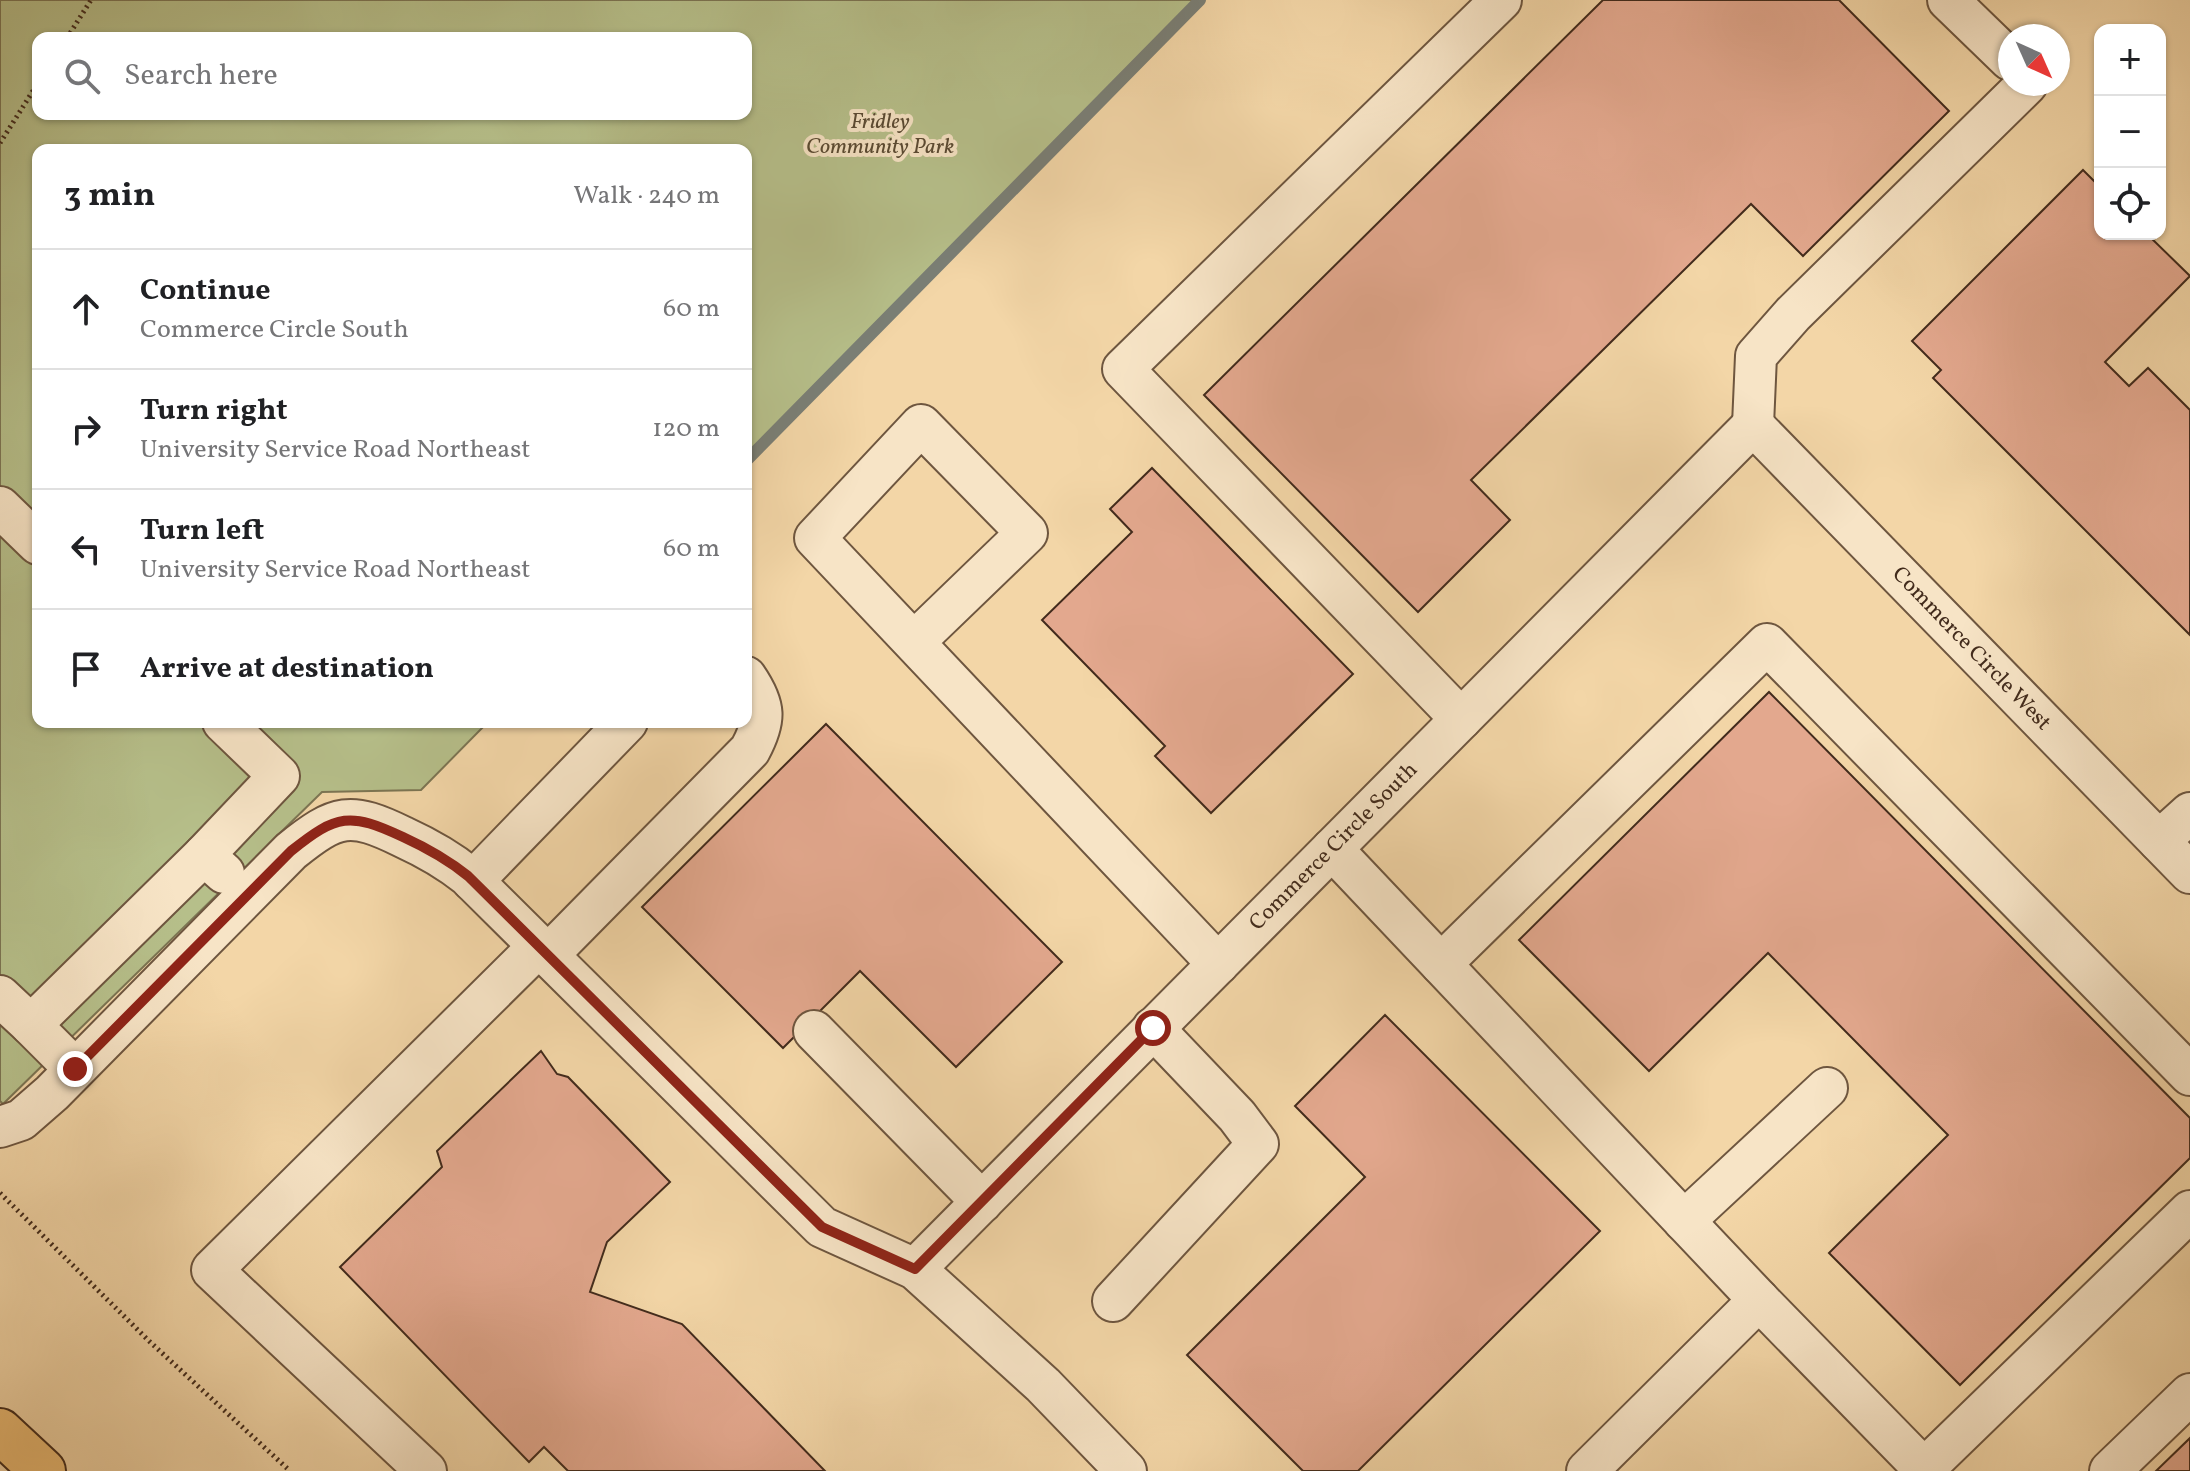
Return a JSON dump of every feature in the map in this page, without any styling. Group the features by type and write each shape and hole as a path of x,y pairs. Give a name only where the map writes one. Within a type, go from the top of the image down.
{"main road":[{"path":"0,1431 43,1471"}],"street":[{"path":"1461,719 1123,369 1501,0"},
{"path":"1948,0 1998,48"},
{"path":"1753,425 1756,356 1793,314 2015,96"},
{"path":"914,642 1027,533 921,425 815,538 1218,964"},
{"name":"Commerce Circle South","path":"915,1269 1753,425"},
{"name":"Commerce Circle West","path":"1753,425 2190,873"},
{"path":"0,507 32,538"},
{"path":"1441,964 1767,644 2190,1075"},
{"path":"426,1471 212,1270 750,750 762,726 759,696 752,686"},
{"path":"31,1025 204,855 279,776 229,728"},
{"path":"473,881 621,728"},
{"path":"2159,841 2190,813"},
{"path":"0,1127 21,1120 247,895 317,830 366,819 443,856 473,881 822,1227 915,1269 1043,1385 1126,1471"},
{"path":"1332,849 1923,1470 2190,1211"},
{"path":"204,855 247,895"},
{"path":"0,996 75,1069"},
{"path":"1113,1301 1258,1144 1237,1116 1153,1028"},
{"path":"814,1031 982,1202"},
{"path":"1684,1221 1827,1088"},
{"path":"1587,1471 1759,1300"},
{"path":"2110,1471 2190,1394"}],"path":[{"path":"71,32 91,0"},
{"path":"0,143 32,92"},
{"path":"0,1193 149,1341 290,1471"}],"green space":[{"name":"Fridley Community Park","path":"0,0 1204,0 752,456 752,144 32,144 32,728 482,728 421,790 322,792 3,1104 0,1101"}],"building":[{"path":"1603,0 1839,0 1949,111 1803,256 1751,204 1471,480 1510,520 1418,612 1204,395"},
{"path":"2083,170 2094,181 2094,240 2153,240 2190,276 2105,362 2129,386 2148,368 2190,410 2190,635 1933,378 1941,370 1912,341"},
{"path":"1152,468 1353,674 1211,813 1155,756 1165,746 1042,620 1132,532 1110,509"},
{"path":"1769,692 2190,1118 2190,1158 1960,1385 1829,1253 1948,1135 1768,953 1649,1071 1519,940"},
{"path":"826,724 1062,962 956,1067 860,971 783,1048 642,907"},
{"path":"1385,1015 1600,1231 1358,1471 1303,1471 1187,1355 1365,1177 1295,1106"},
{"path":"541,1051 557,1074 568,1077 670,1182 607,1242 590,1292 682,1324 825,1471 568,1471 544,1447 529,1462 340,1267 442,1167 437,1151"},
{"path":"2190,1438 2190,1471 2156,1471"}],"waterway":[{"path":"752,455 1200,0"}],"route":[{"path":"75,1069 291,851 317,830 342,820 366,819 443,856 468,876 822,1227 915,1269 1153,1028"}]}
